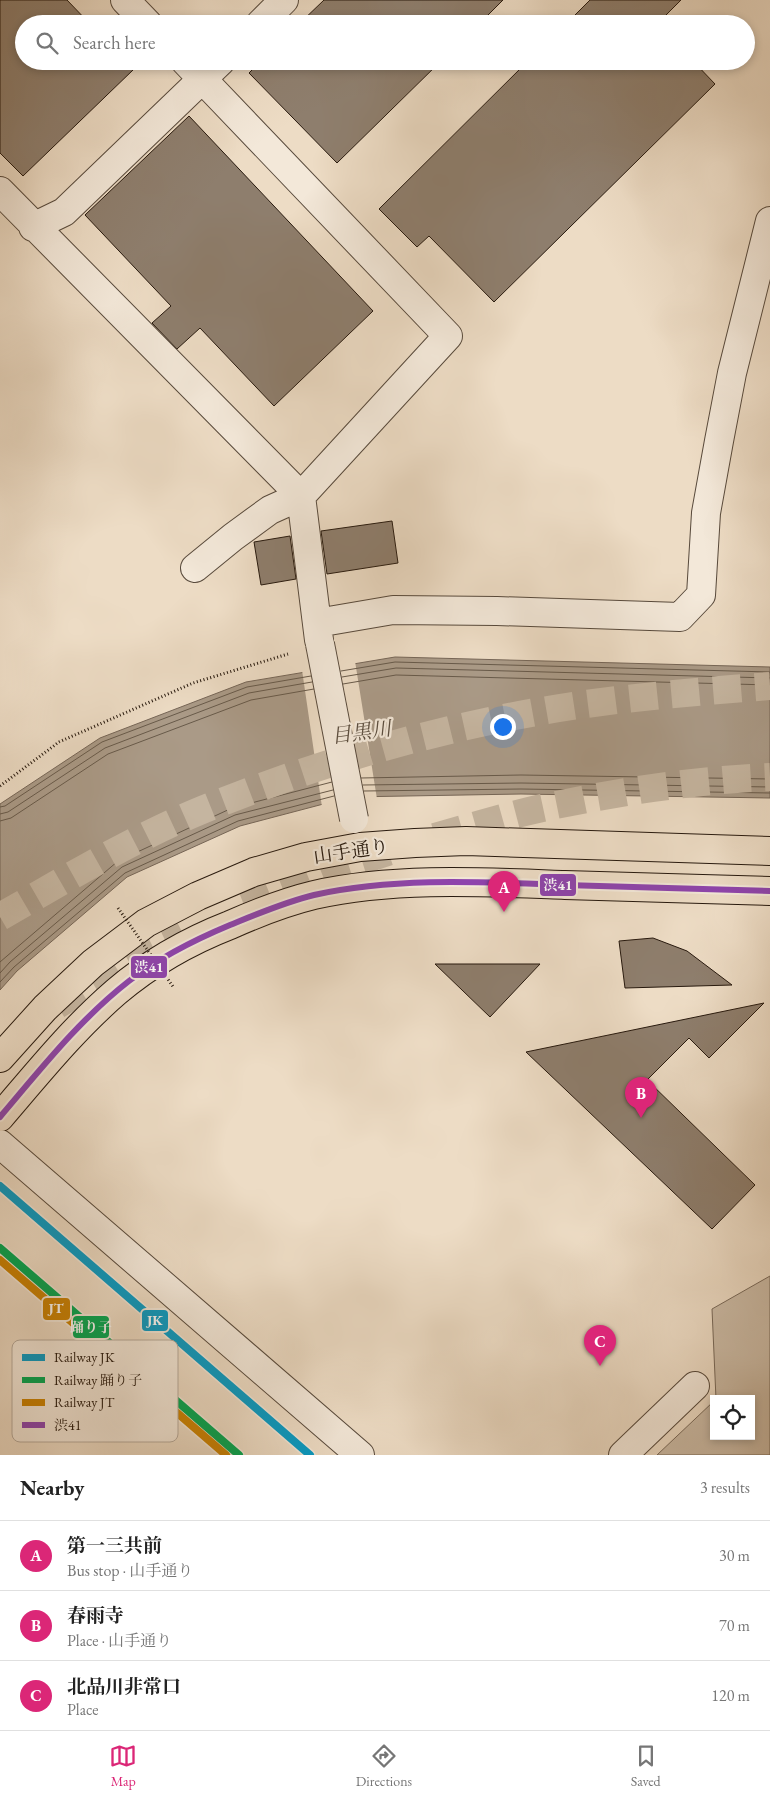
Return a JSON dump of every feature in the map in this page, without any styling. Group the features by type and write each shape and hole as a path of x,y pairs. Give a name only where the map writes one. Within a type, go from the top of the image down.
{"main road":[{"name":"山手通り","path":"0,1058 58,995 93,963 146,923 198,896 254,872 306,856 360,847 466,842 770,852"},
{"name":"山手通り","path":"0,1116 75,1031 117,991 170,953 210,932 264,910 314,895 364,887 478,882 770,891"}],"street":[{"path":"125,0 139,15"},
{"path":"269,15 284,0"},
{"path":"33,226 64,212 200,70"},
{"path":"195,568 270,510 301,496 448,336 206,70"},
{"path":"0,192 301,496 318,634 360,847"},
{"path":"318,634 393,610 498,611 680,617 702,594 706,514 718,441 732,373 770,221"},
{"path":"0,1144 360,1455"},
{"path":"623,1455 695,1386"}],"path":[{"path":"0,786 59,742 193,684 318,634"},
{"path":"118,908 174,988"}],"shaded area":[{"path":"770,1276 770,1455 657,1455 710,1405 710,1440 755,1440 755,1395 716,1395 712,1309"}],"water":[{"name":"目黒川","path":"395,657 770,667 770,798 521,794 350,797 240,826 127,877 17,971 0,990 0,804 100,738 246,682"}],"pier":[{"path":"355,661 377,799 351,799 322,807 302,670"}],"building":[{"path":"0,0 67,0 81,15 15,15 15,70 133,70 23,176 0,153"},
{"path":"324,0 503,0 488,15 308,15"},
{"path":"590,0 681,0 666,15 575,15"},
{"path":"252,70 432,70 337,163 249,73"},
{"path":"519,70 702,70 715,84 494,302 429,236 417,247 379,209"},
{"path":"189,116 373,311 274,406 200,328 177,349 152,323 171,306 85,215"},
{"path":"392,521 398,563 327,574 321,531"},
{"path":"290,536 296,579 261,585 254,542"},
{"path":"653,938 687,951 732,985 625,988 619,941"},
{"path":"435,964 540,964 490,1017"},
{"path":"764,1003 709,1058 689,1038 647,1080 755,1185 712,1229 526,1052"}],"tunnel":[{"path":"0,917 100,860 176,821 247,792 340,760 435,734 531,713 626,699 770,686"},
{"path":"435,837 502,818 570,802 684,784 770,777"},
{"path":"244,905 332,870 394,850"},
{"path":"57,1005 138,956 183,934"}],"rail line":[{"name":"JK","path":"0,1186 177,1340"},
{"name":"踊り子","path":"0,1248 106,1340"},
{"name":"JT","path":"0,1260 93,1340"},
{"name":"JK","path":"178,1340 310,1455"},
{"name":"踊り子","path":"178,1402 239,1455"},
{"name":"JT","path":"178,1414 226,1455"}],"transit line":[{"name":"渋41","path":"0,1117 77,1028 111,996 141,972 203,937 303,898 376,885 439,882 770,891"}],"place":[{"name":"第一三共前","path":"504,912"},
{"name":"春雨寺","path":"641,1118"},
{"name":"北品川非常口","path":"600,1366"}]}
